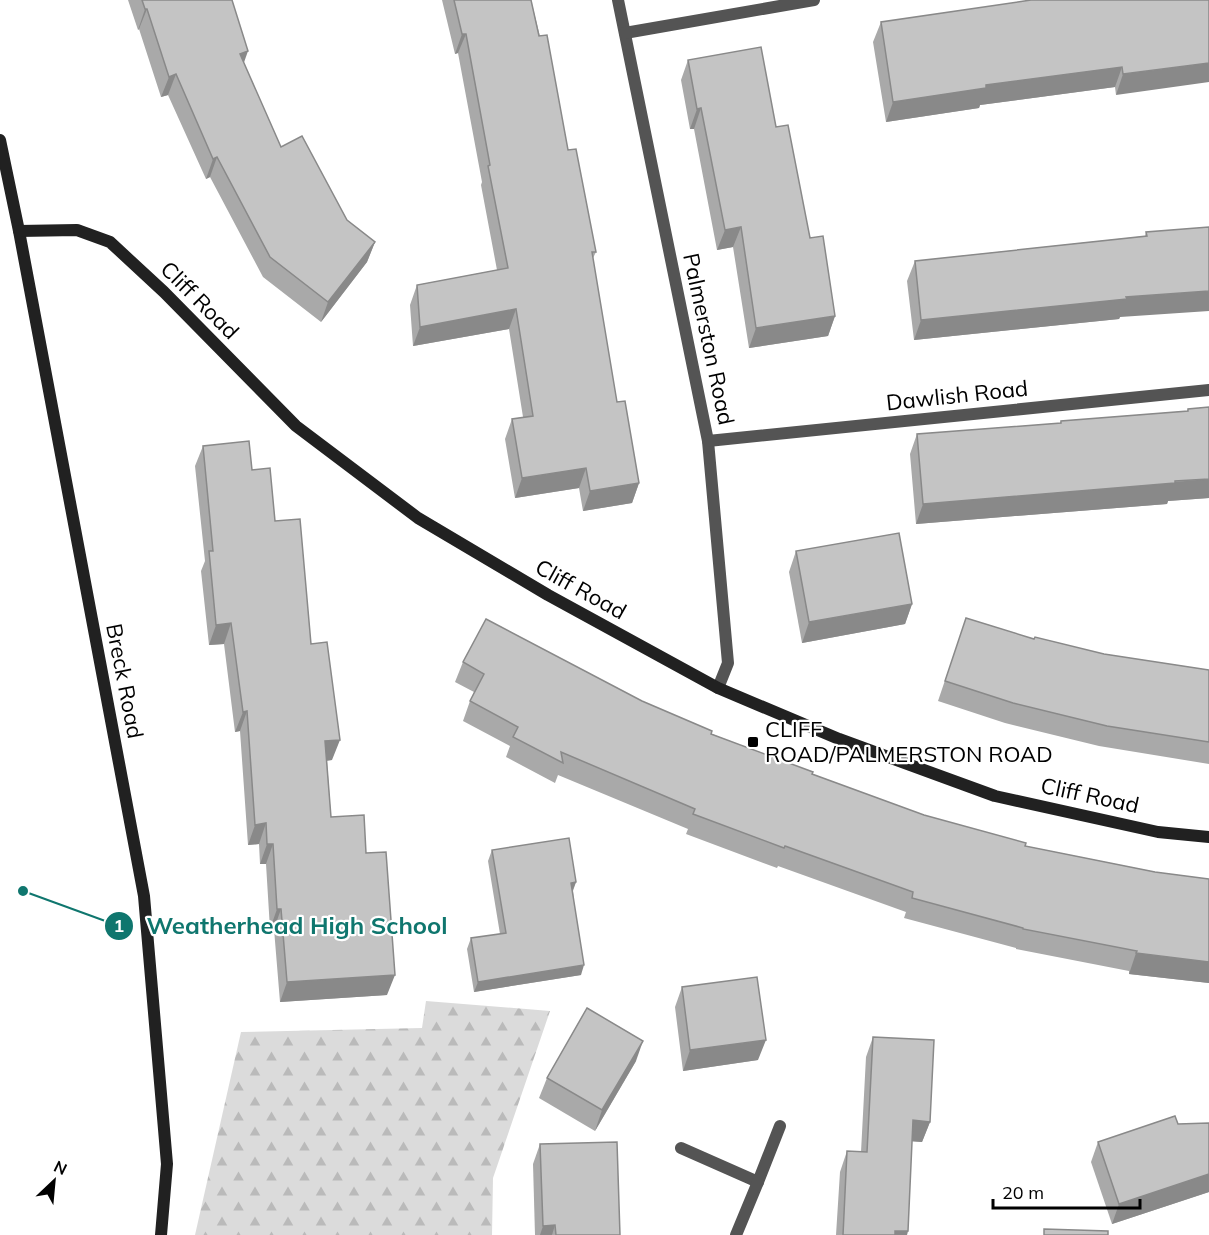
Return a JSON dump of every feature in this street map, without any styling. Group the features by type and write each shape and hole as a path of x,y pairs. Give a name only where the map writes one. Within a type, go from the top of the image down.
{"street":[{"name":"Palmerston Road","path":"618,0 708,441 728,663 718,688"},
{"path":"625,33 814,0"},
{"name":"Breck Road","path":"0,140 144,896 167,1164 161,1235"},
{"name":"Cliff Road","path":"19,231 76,230 110,242 164,292 296,426 418,518 548,595 718,688 839,739 995,796 1158,832 1209,837"},
{"name":"Dawlish Road","path":"708,441 1209,390"},
{"path":"736,1235 780,1126"},
{"path":"681,1148 758,1182"}],"green space":[{"path":"426,1001 550,1011 493,1178 492,1235 195,1235 241,1032 422,1028"}],"building":[{"path":"142,0 232,0 248,51 240,54 281,147 302,136 347,220 375,242 328,302 270,257 217,157 213,159 176,74 169,77"},
{"path":"454,0 531,0 539,36 547,35 568,150 576,149 596,252 592,252 617,402 625,401 639,483 590,491 586,468 522,478 512,419 533,416 516,309 420,327 417,285 508,268 466,34 462,34"},
{"path":"1031,0 1209,0 1209,63 1123,74 1122,67 986,85 986,88 893,102 881,22"},
{"path":"761,47 776,127 788,125 810,238 823,236 835,316 756,328 741,227 725,230 701,108 697,109 688,60"},
{"path":"1209,227 1209,291 1126,297 1127,299 921,320 915,261 1147,236 1146,232"},
{"path":"1209,407 1209,479 923,504 917,434 1061,423 1061,421 1188,411 1188,409"},
{"path":"249,441 252,470 270,468 275,521 300,519 311,644 327,642 340,740 325,741 331,817 364,815 366,853 386,852 395,975 287,982 281,909 277,909 273,844 267,844 266,823 255,825 247,711 243,712 231,623 216,625 209,551 213,551 203,446"},
{"path":"899,533 912,604 809,622 796,551"},
{"path":"966,618 1034,639 1035,637 1104,654 1209,670 1209,742 1107,726 1013,703 945,681"},
{"path":"486,619 642,701 712,731 711,734 924,815 1026,843 1025,846 1155,872 1209,879 1209,962 1136,953 1137,951 1023,929 912,898 913,892 693,814 695,809 561,752 563,763 513,737 518,727 470,701 484,674 463,662"},
{"path":"569,838 576,882 571,883 584,965 478,982 471,938 506,933 492,850"},
{"path":"757,977 766,1040 690,1050 682,987"},
{"path":"587,1008 643,1041 602,1110 547,1078"},
{"path":"873,1037 934,1040 930,1122 913,1120 908,1231 895,1231 895,1235 843,1235 847,1151 867,1152"},
{"path":"1175,1116 1178,1124 1209,1123 1209,1174 1119,1204 1098,1142"},
{"path":"617,1142 620,1235 556,1235 555,1225 543,1226 540,1144"},
{"path":"1044,1229 1108,1231 1108,1235 1044,1235"}],"place":[{"name":"CLIFF ROAD/PALMERSTON ROAD","path":"753,742"},
{"name":"Weatherhead High School","path":"23,891"}]}
